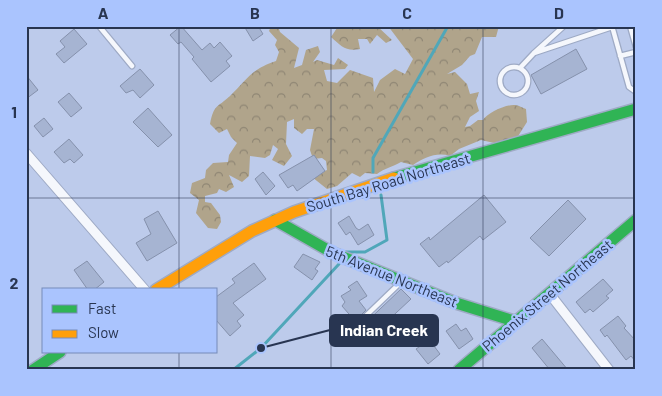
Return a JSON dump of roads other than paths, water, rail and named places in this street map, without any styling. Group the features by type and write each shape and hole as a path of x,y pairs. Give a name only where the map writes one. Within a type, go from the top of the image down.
{"street":[{"name":"South Bay Road Northeast","path":"159,288 208,256 275,220 331,198 636,109"},
{"path":"26,154 143,288"},
{"name":"5th Avenue Northeast","path":"275,220 333,253 456,303 514,321"},
{"name":"Phoenix Street Northeast","path":"458,370 636,220"},
{"path":"549,293 609,370"},
{"path":"33,370 57,354"}],"lane":[{"path":"99,26 132,66"},
{"path":"520,68 527,75 526,89 518,95 505,92 500,85 500,75 506,68 520,68 564,26"},
{"path":"630,26 636,47"},
{"path":"534,53 613,27 629,87 636,92"},
{"path":"620,56 636,52"},
{"path":"348,332 402,280"}],"waterway":[{"path":"373,172 373,158 448,26"},
{"path":"346,252 365,252 387,240 381,195"},
{"path":"233,370 261,348 339,264"}],"place":[{"name":"Indian Creek","path":"261,348"}]}
